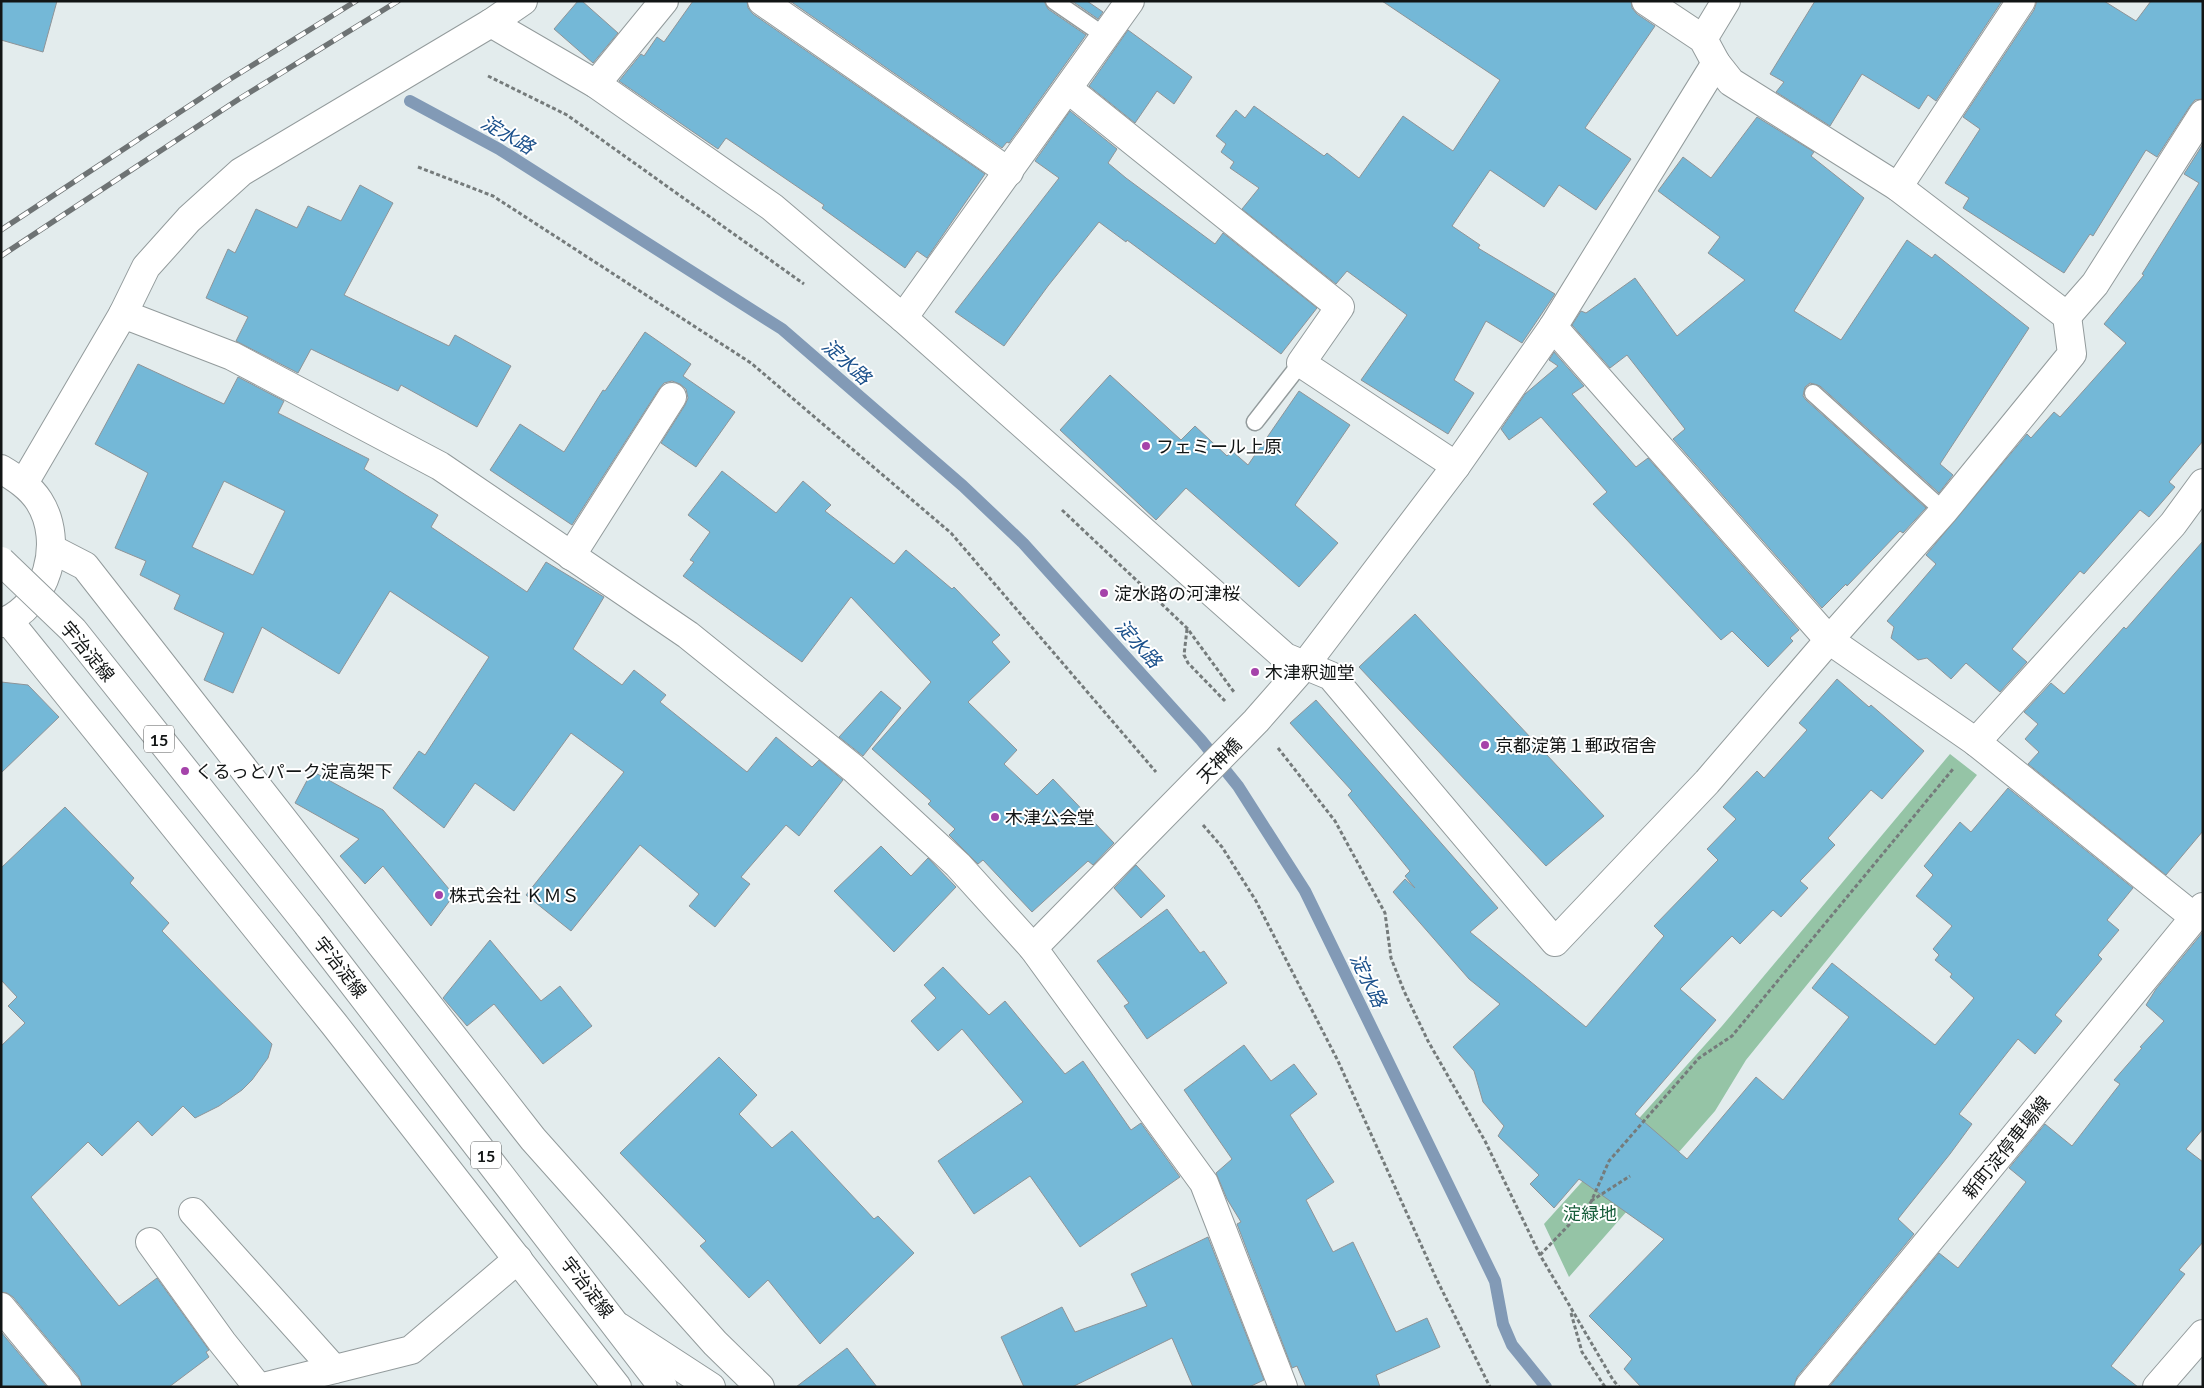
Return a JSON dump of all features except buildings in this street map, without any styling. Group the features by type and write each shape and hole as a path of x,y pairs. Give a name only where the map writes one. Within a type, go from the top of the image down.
{"street":[{"path":"24,483 123,314 146,267 189,219 241,172 491,23 523,1"},
{"path":"596,84 664,1"},
{"path":"762,1 1009,172"},
{"path":"903,318 1130,1"},
{"path":"491,23 596,84 772,206 903,318 1285,657 1331,676 1555,942 1707,782 1829,640 1944,511 2072,354 2067,316 1898,187 1731,82 1716,63 1703,39 1646,1"},
{"path":"1703,39 1726,1"},
{"path":"1898,187 2021,1"},
{"name":"天神橋","path":"1033,948 1253,724 1305,665 1456,466 1553,326 1716,63"},
{"path":"1068,88 1340,307 1301,363 1456,466"},
{"path":"2067,316 2095,284 2203,114"},
{"path":"123,314 232,356 440,466 688,635 853,768 958,865 1033,948 1204,1183 1283,1387"},
{"path":"1553,326 1829,640 1976,742 2198,912"},
{"path":"571,556 672,398"},
{"path":"1,469 24,483 40,502 49,524 52,549 48,570 40,590 26,607 5,622 334,1024 618,1387"},
{"path":"1976,742 2173,524 2203,482"},
{"path":"52,549 85,566 533,1139 715,1343 760,1387"},
{"name":"宇治淀線","path":"1,561 73,630 308,925 619,1327 663,1387"},
{"name":"新町淀停車場線","path":"1809,1387 2198,912"},
{"path":"194,1212 334,1369"},
{"path":"150,1242 222,1342 258,1387"},
{"path":"263,1387 412,1350 518,1260"},
{"path":"1,1307 67,1387"},
{"path":"619,1327 710,1387"},
{"path":"2157,1387 2203,1334"}],"lane":[{"path":"1054,1 1105,36"},
{"path":"1255,422 1301,363"},
{"path":"1813,393 1944,511"}],"path":[{"path":"488,76 580,123 806,286"},
{"path":"418,167 493,196 751,363 951,533 1141,756"},
{"path":"1058,507 1187,628 1253,724"},
{"path":"1187,628 1184,655 1188,663 1225,701"},
{"path":"1591,1202 1609,1161 1699,1058 1732,1036 1976,742"},
{"path":"1274,743 1335,821 1385,913 1391,958 1404,992 1428,1041 1485,1142 1540,1255 1619,1387"},
{"path":"1222,847 1256,901 1338,1061 1437,1280 1490,1387"},
{"path":"1540,1255 1591,1202 1630,1176"},
{"path":"1570,1308 1582,1352 1606,1387"}],"green space":[{"name":"淀緑地","path":"1950,754 1977,775 1746,1060 1715,1111 1569,1277 1544,1224 1722,1026"}],"waterway":[{"name":"淀水路","path":"410,101 499,149 782,329 963,486 1023,543 1201,740 1238,786 1305,891 1495,1281 1503,1324 1512,1345 1546,1387"}],"railway":[{"path":"1,230 227,81 356,1"},
{"path":"1,256 239,99 398,1"}],"place":[{"name":"フェミール上原","path":"1146,446"},
{"name":"淀水路の河津桜","path":"1104,593"},
{"name":"木津釈迦堂","path":"1255,672"},
{"name":"京都淀第１郵政宿舎","path":"1485,745"},
{"name":"くるっとパーク淀高架下","path":"185,771"},
{"name":"木津公会堂","path":"995,817"},
{"name":"株式会社 ＫＭＳ","path":"439,895"}]}
